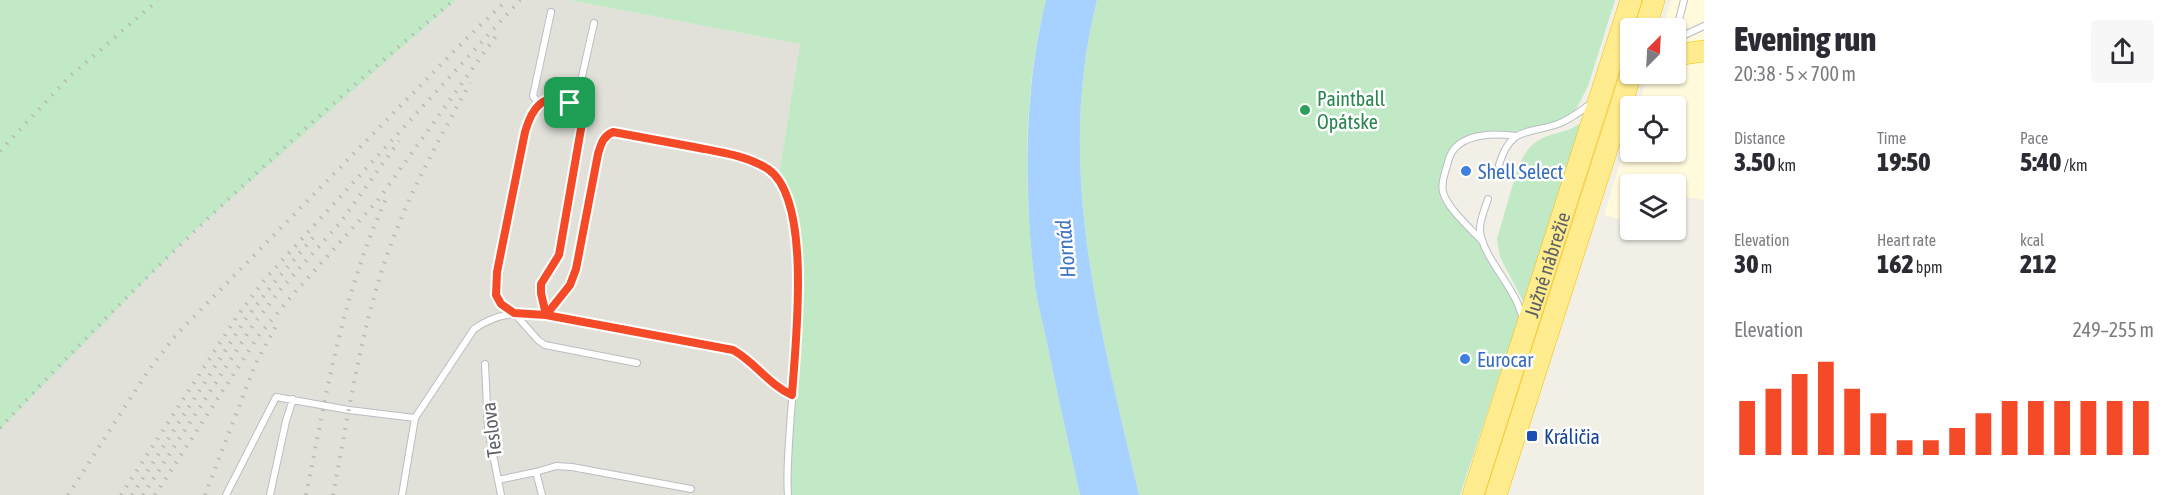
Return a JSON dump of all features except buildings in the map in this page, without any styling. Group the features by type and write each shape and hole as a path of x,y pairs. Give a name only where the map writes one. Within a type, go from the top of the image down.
{"highway":[{"name":"Južné nábrežie","path":"1473,495 1631,0"},
{"path":"1648,18 1654,0"},
{"path":"1686,54 1704,51"},
{"name":"Južné nábrežie","path":"1496,495 1631,84"}],"lane":[{"path":"1680,18 1685,0"},
{"path":"539,104 532,96 550,12"},
{"path":"575,108 594,23"},
{"path":"1686,34 1704,26"},
{"path":"1499,165 1507,145 1516,136 1535,128 1555,125 1572,117 1602,95"},
{"path":"546,315 541,284 559,255 582,123 575,108 562,99 549,99 539,104 530,114 497,272 496,295 501,304 514,313 545,345 637,363"},
{"path":"546,315 570,285 576,269 598,154 602,140 607,134 613,132 732,154 770,170 778,180 791,211 798,271 788,495"},
{"path":"1516,136 1499,134 1467,139 1458,144 1450,153 1442,182 1448,203 1483,242 1515,297 1526,330"},
{"path":"1483,242 1480,230 1488,199"},
{"path":"402,495 415,418 474,329 485,321 514,313 546,315 733,350 742,355 781,391 792,395"},
{"name":"Teslova","path":"484,364 488,429 501,495"},
{"path":"226,495 276,396 349,410 415,418"},
{"path":"270,495 293,399"},
{"path":"498,480 556,466 691,489"},
{"path":"536,472 542,495"}],"shaded area":[{"path":"456,0 569,0 800,44 778,180 791,211 798,271 788,495 0,495 0,430 190,235"},
{"path":"1671,0 1704,0 1704,200 1686,197 1686,174 1620,174 1620,219 1604,215 1620,162 1686,162 1686,96 1641,96 1645,84 1686,84 1686,18 1665,18"}],"green space":[{"path":"0,0 456,0 190,235 0,430"},
{"path":"569,0 1046,0 1038,35 1029,106 1027,178 1031,250 1036,294 1080,495 788,495 797,322 796,244 778,180 800,44"},
{"path":"1097,0 1615,0 1588,86 1572,117 1516,136 1499,134 1467,139 1450,153 1442,182 1448,203 1483,242 1521,311 1460,495 1139,495 1098,310 1081,187 1080,125 1085,63"},
{"path":"1579,124 1581,126 1527,301 1523,301 1500,257 1497,239 1517,170 1532,145 1542,138 1571,129"}],"water":[{"name":"Hornád","path":"1046,0 1097,0 1085,63 1080,125 1081,187 1098,310 1139,495 1080,495 1036,294 1029,215 1028,142 1033,70"}],"railway":[{"path":"0,151 69,77 158,0"},
{"path":"0,428 108,316 220,207 394,50 454,0"},
{"path":"68,495 148,371 176,335 507,0"},
{"path":"121,495 238,315 266,278 520,0"},
{"path":"155,495 259,335 378,200 496,36"},
{"path":"333,495 363,338 380,277 398,225 417,184 470,83"},
{"path":"143,495 253,325 280,290 340,223 399,141"},
{"path":"306,495 329,381 347,307 371,233 387,197"},
{"path":"132,495 245,320 318,232"},
{"path":"205,495 255,365 277,324"}],"place":[{"name":"Paintball Opátske","path":"1305,110"},
{"name":"Shell Select","path":"1466,171"},
{"name":"Eurocar","path":"1465,359"},
{"name":"Králičia","path":"1532,436"}],"route":[{"path":"570,103 562,99 549,99 539,104 530,114 497,272 496,295 501,304 514,313 546,315 733,350 742,355 781,391 792,395 798,271 791,211 778,180 770,170 732,154 613,132 607,134 602,140 598,154 576,269 570,285 546,315 541,284 559,255 582,123 578,111 570,103"}]}
